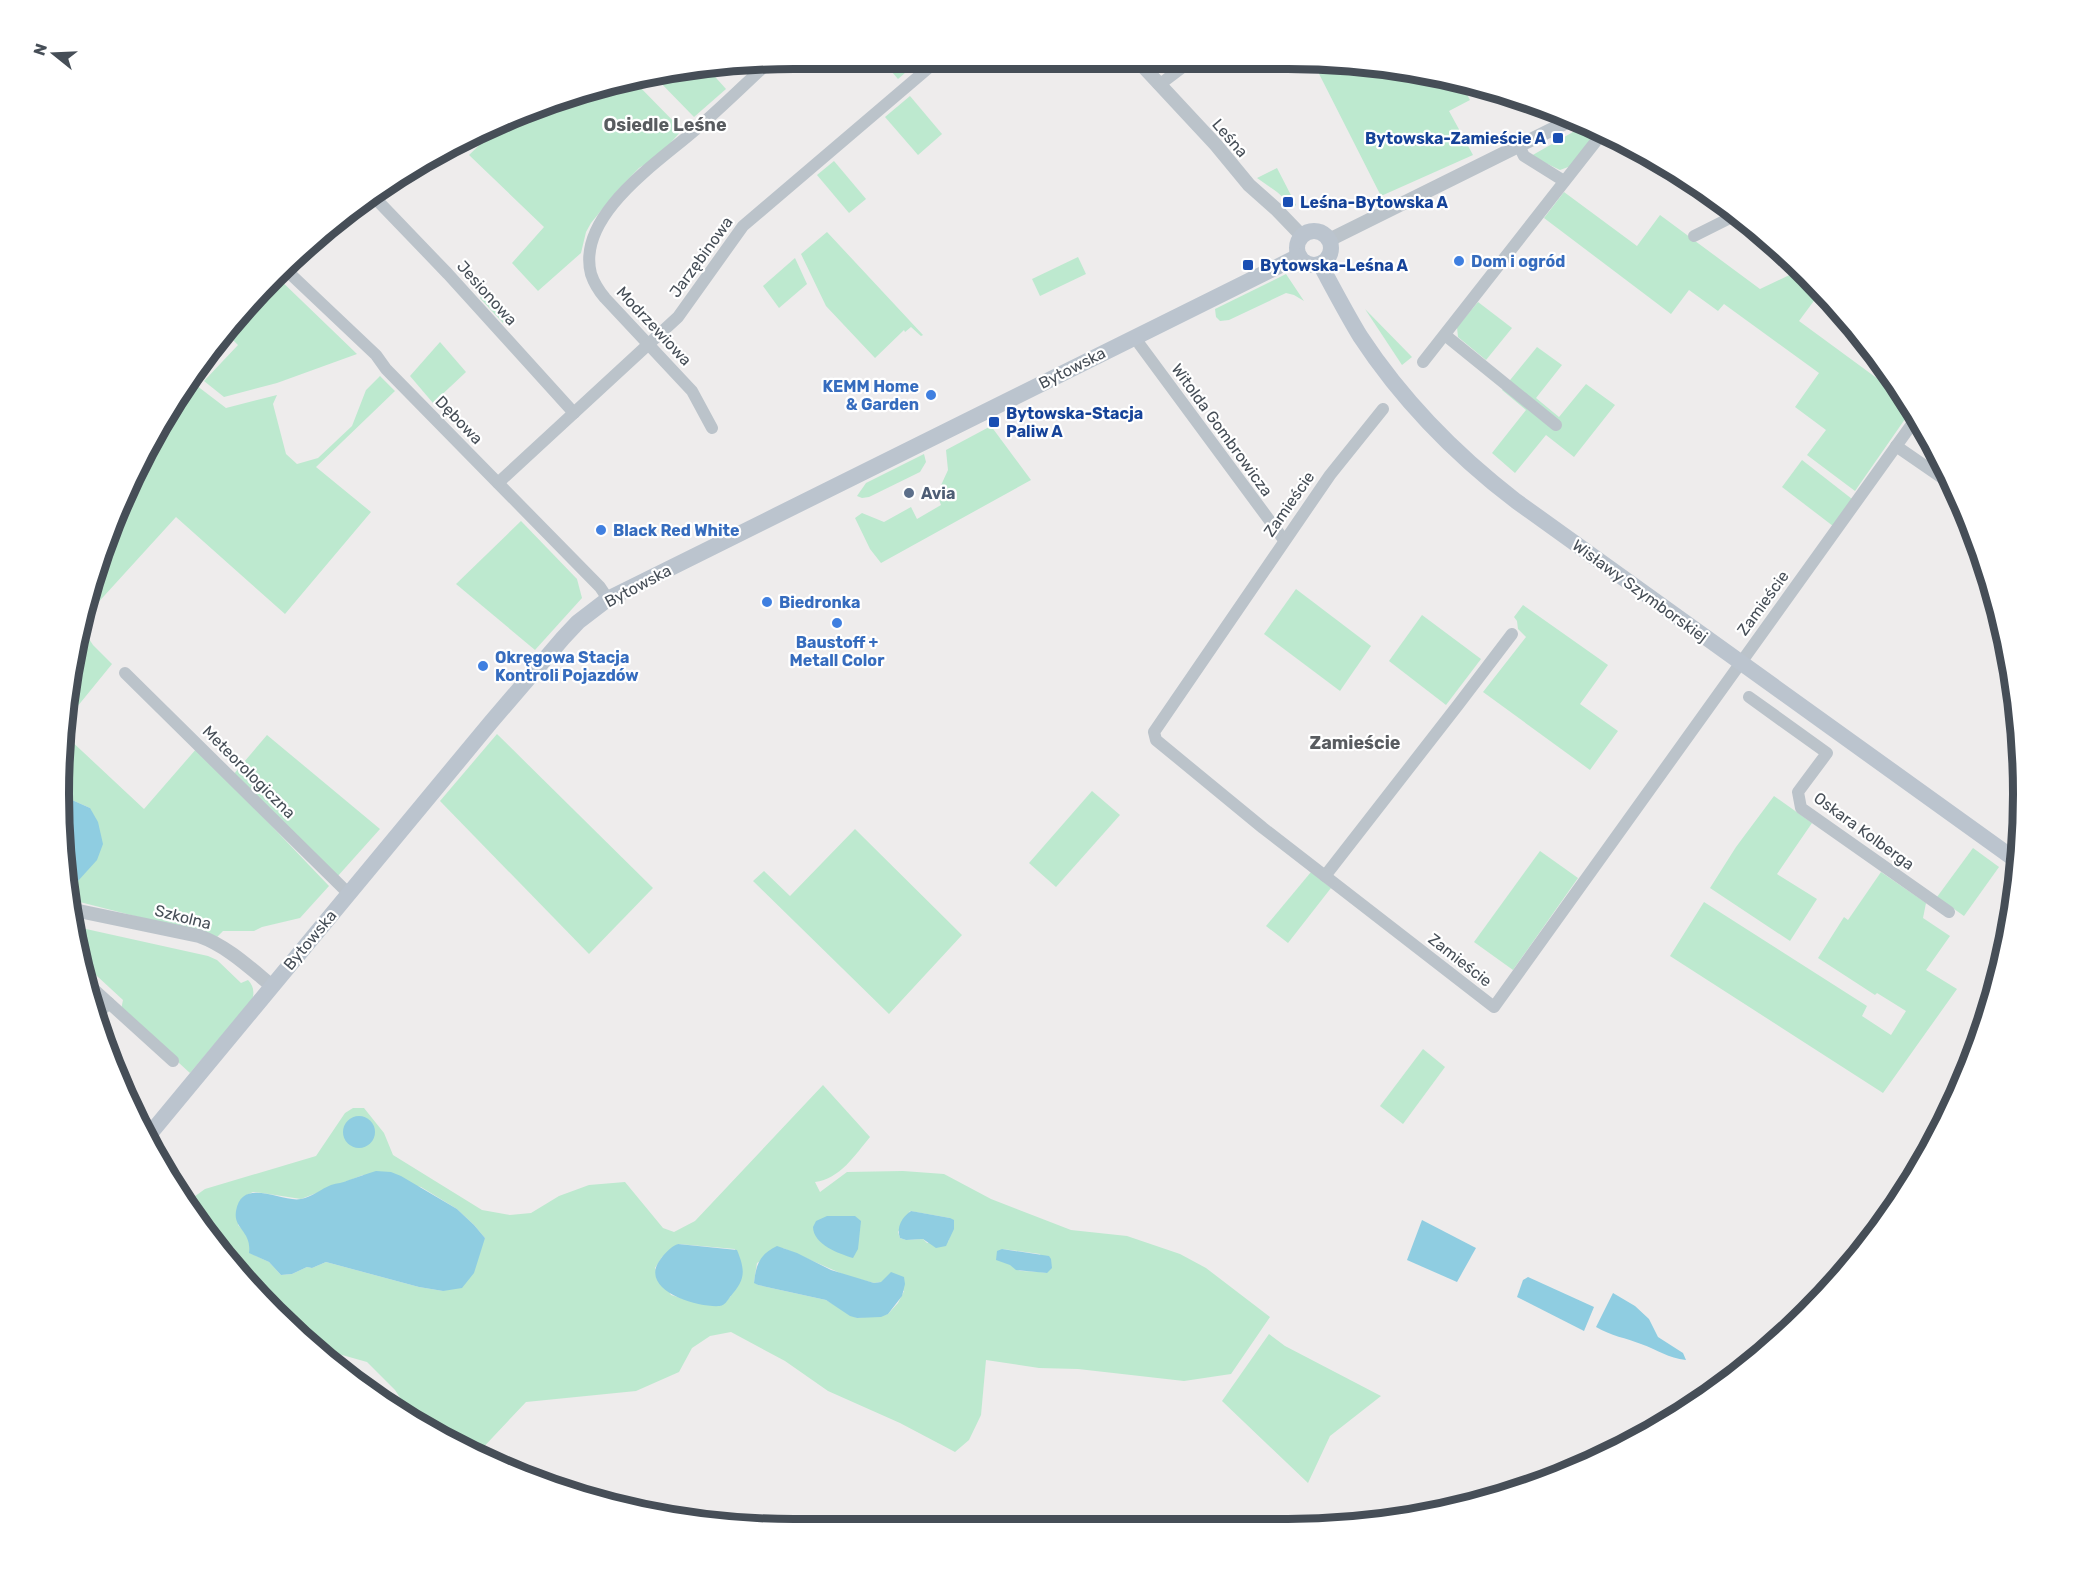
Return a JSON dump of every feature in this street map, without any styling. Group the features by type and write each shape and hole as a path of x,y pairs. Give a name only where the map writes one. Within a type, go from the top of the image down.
{"main road":[{"path":"1316,231 1324,234 1329,240 1330,254 1320,264 1308,264 1299,256 1298,244 1302,236 1308,232 1316,231"},
{"name":"Bytowska","path":"152,1131 563,638 578,622 608,599 1299,256"},
{"name":"Wisławy Szymborskiej","path":"1320,264 1360,336 1399,390 1460,455 1516,501 2010,856"}],"street":[{"name":"Jarzębinowa","path":"498,483 650,345 687,306 743,226 927,69"},
{"name":"Leśna","path":"1145,69 1216,145 1249,185 1302,236"},
{"path":"1160,85 1180,69"},
{"name":"Modrzewiowa","path":"712,428 692,391 597,287 591,274 591,248 597,231 615,201 626,189 760,70"},
{"path":"1329,240 1564,124"},
{"path":"1423,362 1598,139"},
{"path":"1519,146 1524,156 1564,181"},
{"name":"Jesionowa","path":"378,201 448,274 574,413"},
{"path":"1694,236 1728,218"},
{"name":"Dębowa","path":"290,273 376,355 386,369 600,587 608,599"},
{"path":"1445,335 1556,425"},
{"name":"Witolda Gombrowicza","path":"1136,336 1154,364 1284,540"},
{"name":"Zamieście","path":"1383,409 1330,475 1154,732 1156,740 1263,828 1494,1007 1911,425"},
{"path":"1896,446 1939,476"},
{"path":"1325,876 1512,634"},
{"name":"Meteorologiczna","path":"125,673 349,894"},
{"path":"1749,697 1827,753"},
{"name":"Oskara Kolberga","path":"1841,736 1798,792 1801,808 1949,912"},
{"name":"Szkolna","path":"79,911 200,936 213,941 237,957 272,986"},
{"path":"97,993 173,1061"},
{"path":"102,1009 108,1003"}],"green space":[{"path":"890,69 910,69 898,79"},
{"path":"1154,69 1169,69 1166,72 1157,72"},
{"path":"1317,70 1383,75 1429,83 1466,92 1470,100 1449,111 1473,155 1381,196"},
{"path":"712,74 726,89 694,117 660,82"},
{"path":"639,86 682,130 659,156 639,168 617,191 591,223 586,232 581,253 538,291 512,263 544,227 469,155 487,138 517,124 561,107"},
{"path":"910,96 942,134 918,155 885,117"},
{"path":"1577,130 1594,137 1571,166 1560,170 1531,156"},
{"path":"834,161 866,199 849,213 817,175"},
{"path":"1277,168 1296,205 1294,207 1257,178"},
{"path":"1564,192 1637,246 1660,215 1760,289 1793,273 1816,298 1799,321 1887,386 1907,417 1855,491 1807,455 1826,430 1795,407 1819,373 1724,304 1718,311 1689,290 1671,314 1544,218"},
{"path":"827,232 923,335 921,336 911,327 905,332 904,330 875,358 826,306 801,254"},
{"path":"1078,257 1086,274 1040,296 1032,279"},
{"path":"795,258 807,284 779,308 763,286"},
{"path":"1286,274 1304,301 1286,293 1229,320 1220,321 1216,317 1215,309"},
{"path":"281,281 357,354 277,383 224,397 204,381 238,345 231,338"},
{"path":"484,293 508,318 503,323 480,298"},
{"path":"1478,302 1512,328 1486,360 1458,337 1457,327"},
{"path":"1365,309 1412,357 1402,365"},
{"path":"440,342 466,372 433,403 410,376"},
{"path":"1537,347 1562,365 1536,398 1559,417 1586,384 1615,405 1574,457 1546,435 1515,473 1492,453 1526,410 1502,390"},
{"path":"380,376 395,391 316,467 371,512 285,614 176,517 94,607 107,561 144,473 166,431 196,385 226,408 277,395 273,404 286,454 297,464 318,458 352,426 366,390"},
{"path":"991,426 1031,480 881,563 870,549 855,518 862,513 884,522 911,507 917,519 941,505 937,494 948,470 946,450"},
{"path":"924,454 926,462 920,472 869,497 857,496 866,483"},
{"path":"1802,460 1852,499 1833,526 1782,487"},
{"path":"521,521 577,579 582,598 535,650 456,584"},
{"path":"1296,589 1371,646 1340,691 1264,634"},
{"path":"1523,605 1608,665 1580,704 1618,731 1590,770 1483,692 1526,637 1518,629 1514,617"},
{"path":"1422,615 1481,659 1446,705 1389,661"},
{"path":"87,636 112,664 74,711"},
{"path":"497,734 653,888 589,954 440,801"},
{"path":"267,735 380,829 337,877 233,775"},
{"path":"71,741 144,809 197,748 329,886 300,918 254,931 223,931 217,937 77,901 74,882 78,881 90,808 69,799"},
{"path":"1092,791 1120,815 1056,887 1029,863"},
{"path":"1774,796 1812,823 1777,874 1817,899 1790,941 1710,888 1736,847"},
{"path":"855,829 962,935 889,1014 753,881 764,871 790,896"},
{"path":"1973,848 1999,867 1964,916 1937,897"},
{"path":"1540,851 1578,878 1513,970 1474,942"},
{"path":"1311,872 1331,888 1288,943 1266,926"},
{"path":"1881,872 1926,903 1923,918 1950,936 1926,970 1957,989 1883,1093 1670,956 1704,902 1867,1006 1862,1016 1891,1035 1906,1011 1877,993 1875,995 1818,958 1844,917 1848,920"},
{"path":"82,928 208,956 217,960 241,983 248,980 253,989 252,1000 190,1073 121,1010 123,1000 91,971"},
{"path":"1423,1049 1445,1067 1403,1124 1380,1106"},
{"path":"823,1085 870,1137 839,1171 824,1180 815,1182 820,1192 847,1172 903,1171 944,1174 991,1199 1071,1230 1127,1236 1180,1254 1206,1268 1270,1317 1231,1374 1184,1381 1078,1369 1039,1368 986,1360 981,1415 969,1440 955,1452 900,1423 828,1391 785,1361 731,1332 710,1336 692,1348 679,1372 636,1391 526,1402 482,1448 406,1406 395,1390 367,1362 333,1353 316,1339 281,1307 249,1272 192,1198 205,1189 316,1156 345,1113 353,1108 364,1108 384,1133 393,1155 482,1210 510,1215 531,1213 559,1196 589,1185 625,1182 663,1228 674,1232 695,1221","holes":["363,1175 421,1187 457,1209 485,1238 443,1291 419,1287 326,1262 292,1274 281,1275 269,1262 250,1253 248,1238 238,1225 245,1196 253,1192 301,1199","910,1211 950,1218 948,1242 927,1243 923,1239 900,1238 898,1232","678,1244 735,1249 731,1296 720,1306 671,1295 655,1268 662,1257","783,1248 847,1276 874,1283 881,1282 904,1291 898,1303 888,1314 857,1318 826,1300 758,1285 754,1282 757,1263","1002,1249 1040,1254 1047,1273 1015,1268"]},
{"path":"1269,1334 1285,1346 1381,1396 1330,1436 1308,1483 1222,1401"}],"water":[{"path":"69,799 90,808 98,822 103,844 97,860 74,882"},
{"path":"359,1116 370,1121 375,1132 370,1143 359,1148 348,1143 343,1132 348,1121"},
{"path":"376,1171 391,1172 401,1176 457,1209 485,1238 474,1273 462,1288 443,1291 419,1287 326,1262 292,1274 281,1275 269,1262 249,1253 248,1240 236,1217 240,1201 246,1195 264,1193 301,1199 331,1185"},
{"path":"911,1211 954,1220 954,1229 946,1246 936,1248 923,1239 900,1238 901,1223"},
{"path":"827,1216 855,1216 861,1221 858,1249 853,1258 834,1251 817,1238 813,1227 816,1221"},
{"path":"1422,1220 1476,1248 1457,1282 1407,1260"},
{"path":"678,1244 737,1250 743,1270 741,1280 725,1304 711,1306 687,1301 665,1290 658,1282 655,1273 658,1263 672,1247"},
{"path":"777,1246 831,1270 874,1283 881,1282 891,1272 904,1277 902,1296 888,1314 881,1317 857,1318 826,1300 754,1283 760,1260"},
{"path":"1002,1249 1049,1256 1052,1268 1047,1273 1016,1270 996,1260 997,1251"},
{"path":"1528,1277 1594,1307 1584,1331 1517,1297 1523,1280"},
{"path":"1613,1293 1635,1306 1649,1319 1658,1337 1683,1353 1686,1360 1668,1356 1596,1327"}],"place":[{"name":"Bytowska-Zamieście A","path":"1558,138"},
{"name":"Leśna-Bytowska A","path":"1288,202"},
{"name":"Dom i ogród","path":"1459,261"},
{"name":"Bytowska-Leśna A","path":"1248,265"},
{"name":"KEMM Home & Garden","path":"931,395"},
{"name":"Bytowska-Stacja Paliw A","path":"994,422"},
{"name":"Avia","path":"909,493"},
{"name":"Black Red White","path":"601,530"},
{"name":"Biedronka","path":"767,602"},
{"name":"Baustoff + Metall Color","path":"837,623"},
{"name":"Okręgowa Stacja Kontroli Pojazdów","path":"483,666"}],"district":[{"name":"Osiedle Leśne","path":"665,125"},
{"name":"Zamieście","path":"1355,743"}]}
